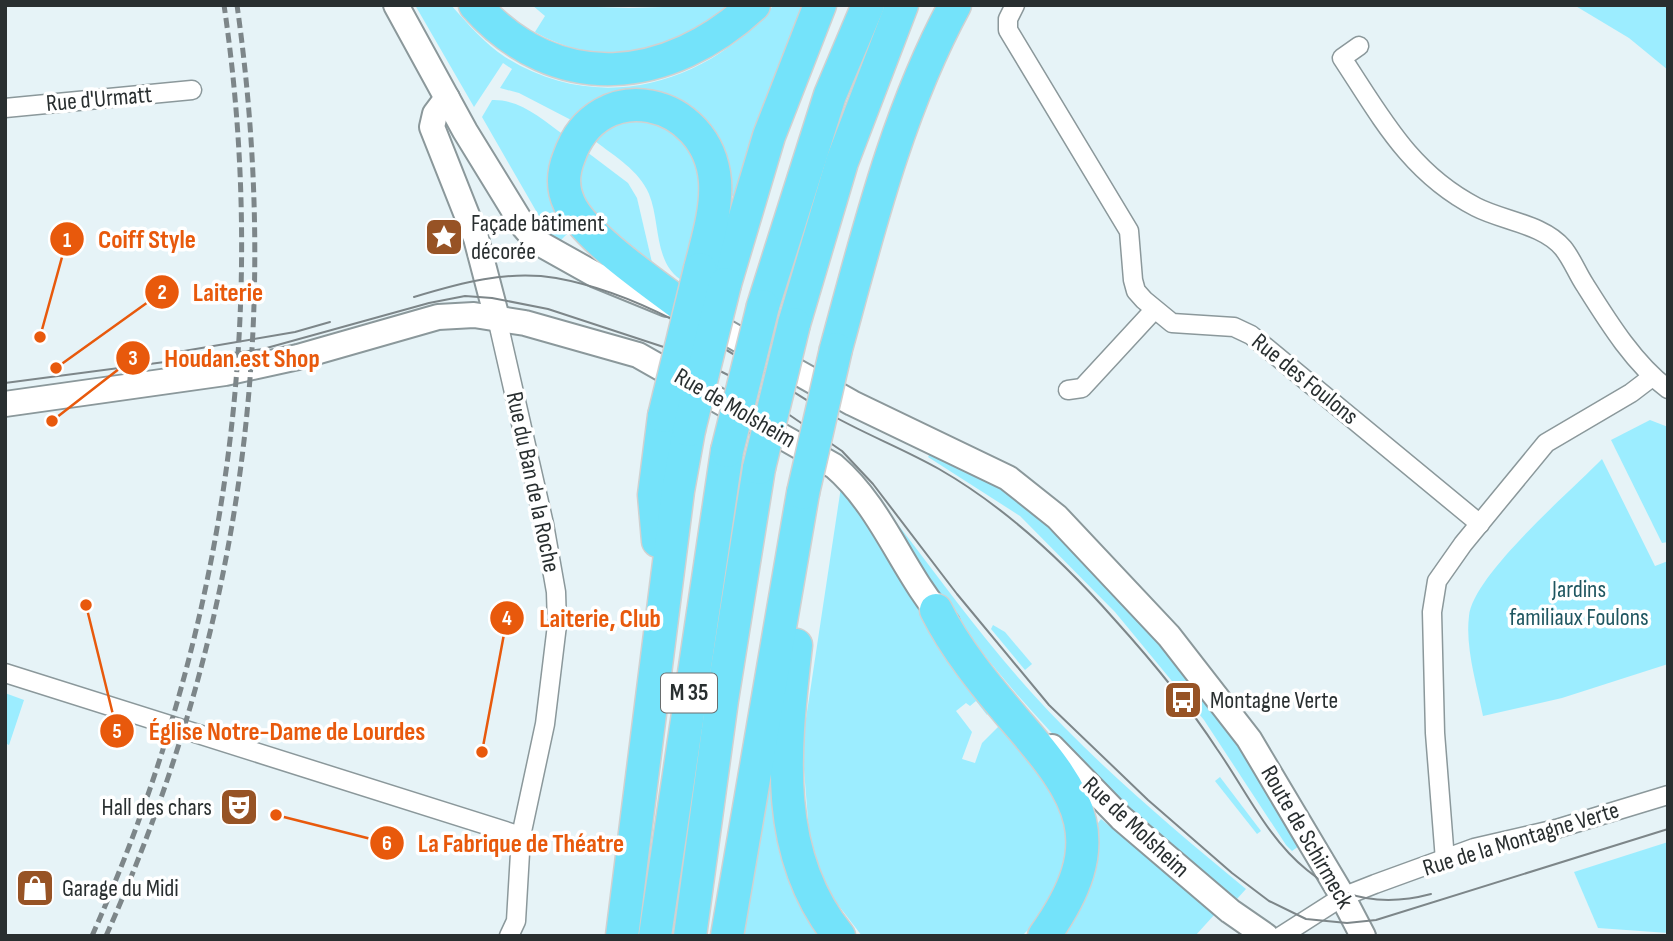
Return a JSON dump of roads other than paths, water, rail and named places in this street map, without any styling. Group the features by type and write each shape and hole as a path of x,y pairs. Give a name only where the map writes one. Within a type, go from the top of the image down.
{"highway":[{"path":"475,5 514,41 540,54 584,68 608,69 662,61 683,54 708,42 754,5"},
{"path":"622,936 678,491 677,423 713,277 820,5"},
{"name":"M 35","path":"655,936 727,451 763,306 830,95 868,5"},
{"name":"M 35","path":"690,936 724,687 759,468 794,324 842,162 902,5"},
{"path":"727,936 801,504 836,349 872,216 895,148 930,53 955,5"},
{"path":"695,315 601,240 568,203 564,176 580,137 608,110 625,104 641,104 673,113 694,130 712,160 715,183 711,226 713,277"},
{"path":"801,504 801,576 785,768 789,811 808,890 839,936"},
{"path":"936,610 959,649 1054,764 1076,804 1082,843 1076,879 1066,904 1044,936"}],"main road":[{"path":"396,5 447,98 524,227 537,242 596,275 695,315"},
{"path":"447,98 435,114 432,127 476,238 497,318"},
{"name":"Rue de Molsheim","path":"5,404 262,366 438,317 461,314 497,318 593,340 638,355 834,466 857,488 876,513 936,610 1012,704 1121,818 1230,911 1266,936"},
{"name":"Route de Schirmeck","path":"695,315 852,403 992,469 1042,504 1169,636 1249,739 1363,936"}],"street":[{"path":"1015,5 1008,19 1008,30 1129,231 1136,291 1154,310 1082,388 1068,390"},
{"path":"1359,46 1342,58 1406,154 1448,190 1477,208 1538,231 1562,247 1605,315 1652,377 1668,389"},
{"name":"Rue d'Urmatt","path":"5,108 192,90"},
{"name":"Rue des Foulons","path":"1154,310 1172,323 1234,327 1251,335 1480,524"},
{"name":"Rue du Ban de la Roche","path":"497,318 544,524 556,592 558,625 545,724 521,836 516,921 509,936"},
{"path":"1445,860 1435,733 1434,592 1444,568 1546,443 1631,393 1652,377"},
{"path":"5,673 521,836"},
{"name":"Rue de la Montagne Verte","path":"1282,936 1342,897 1375,884 1474,848 1556,829 1668,795"},
{"name":"Rue de la Montagne Verte","path":"1323,863 1336,876 1351,883 1375,884"}],"tram line":[{"path":"414,297 466,283 502,277 538,276 593,287 629,299 663,315 730,352 826,412 939,469 988,501 1033,537 1096,598 1181,699 1206,732 1269,829 1293,858 1336,889 1366,898 1398,900 1431,894"},
{"path":"5,383 263,349 429,303 465,296 492,298 548,309 688,355 740,381 842,451 873,484 957,594 1049,705 1148,800 1232,873 1269,901 1306,919 1347,923 1376,920 1668,829"},
{"path":"172,353 295,332 330,322"}],"railway":[{"path":"92,936 137,825 174,711 204,596 225,480 237,362 242,244 237,125 224,5"},
{"path":"106,936 152,823 189,709 218,595 239,480 251,363 255,246 250,126 237,5"}],"place":[{"name":"Façade bâtiment décorée","path":"444,237"},
{"name":"Coiff Style","path":"40,337"},
{"name":"Laiterie","path":"56,368"},
{"name":"Houdan.est Shop","path":"52,421"},
{"name":"Église Notre-Dame de Lourdes","path":"86,605"},
{"name":"Montagne Verte","path":"1183,700"},
{"name":"Laiterie, Club","path":"482,752"},
{"name":"Hall des chars","path":"239,807"},
{"name":"La Fabrique de Théatre","path":"276,815"},
{"name":"Garage du Midi","path":"35,888"}],"park label":[{"name":"Jardins familiaux Foulons","path":"1579,603"}]}
